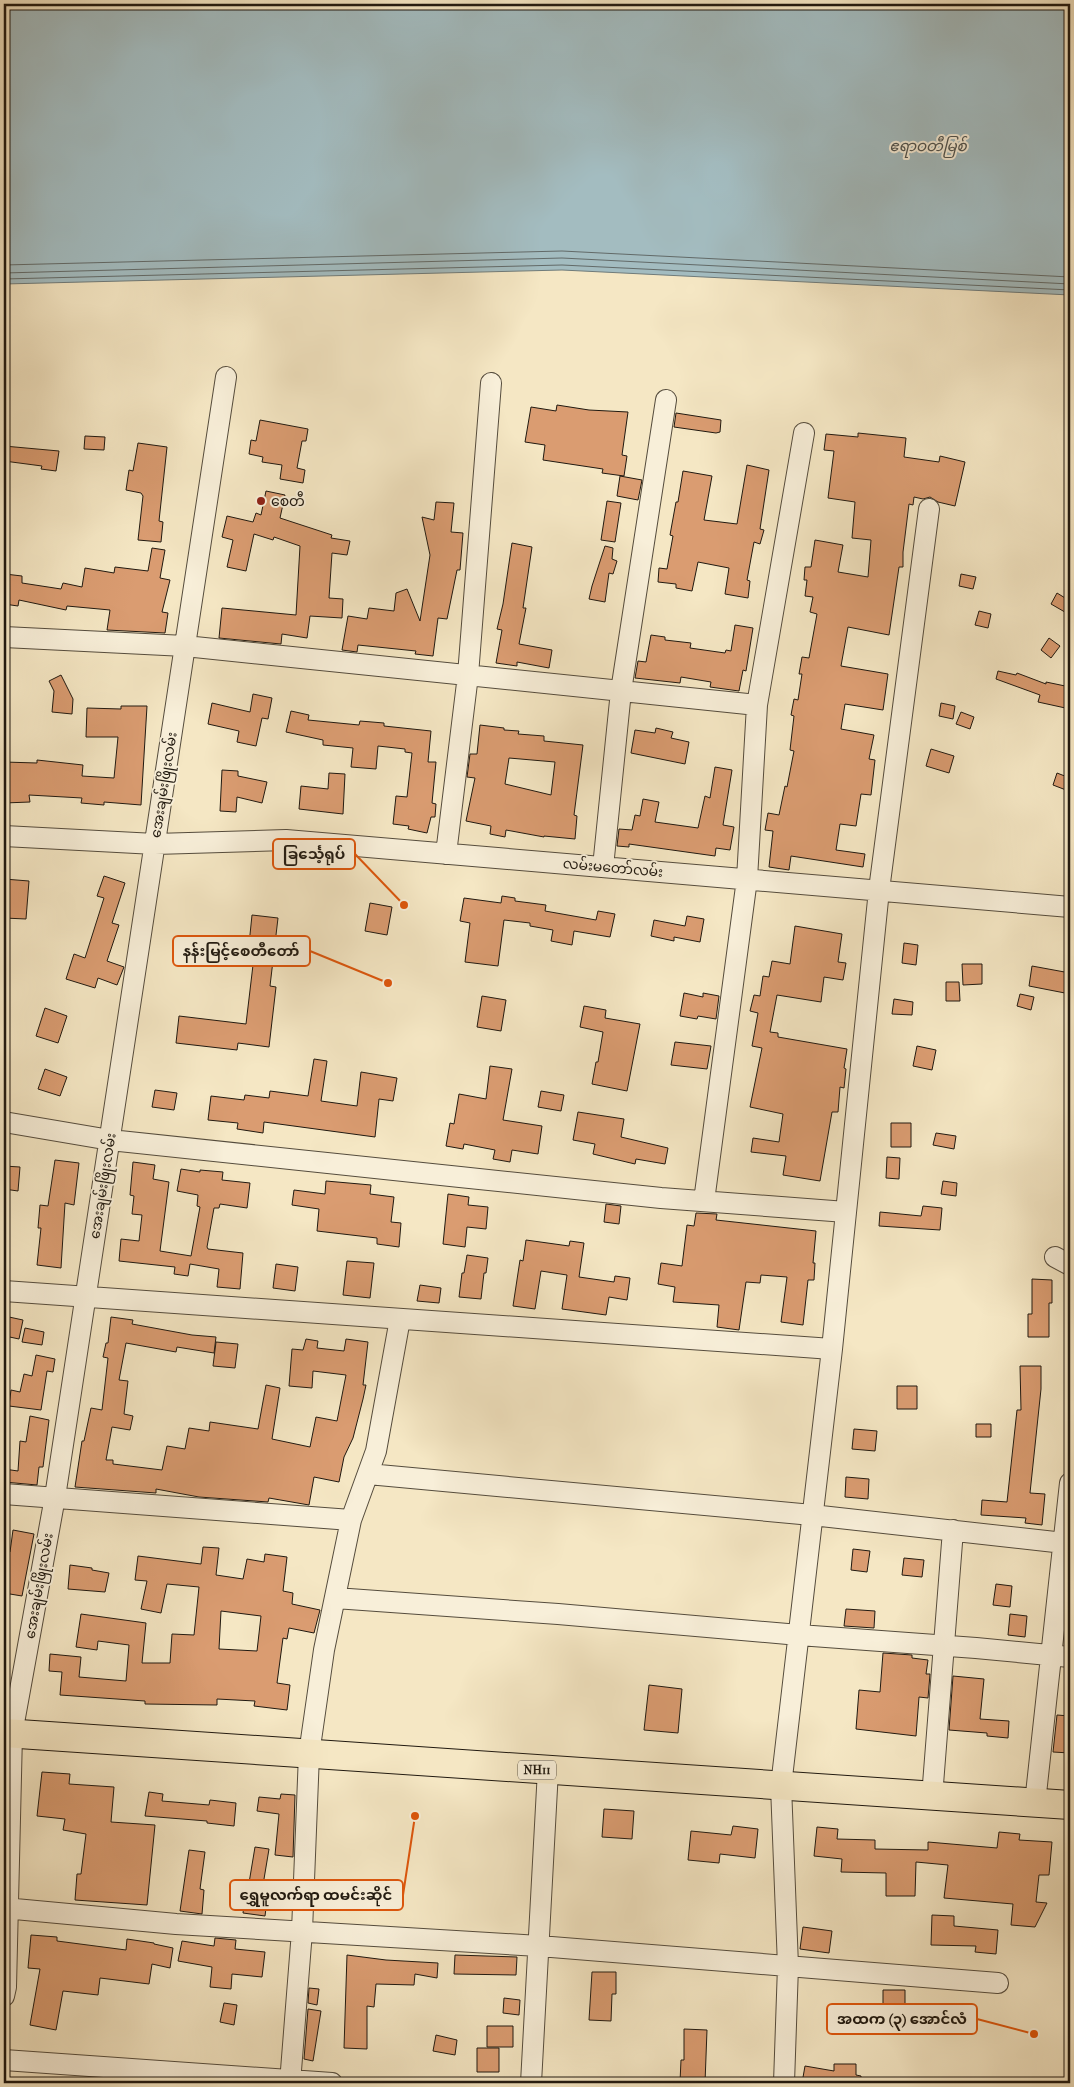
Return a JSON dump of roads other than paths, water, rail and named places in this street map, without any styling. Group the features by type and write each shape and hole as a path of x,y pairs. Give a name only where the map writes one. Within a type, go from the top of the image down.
{"highway":[{"name":"NH11","path":"8,1734 1070,1805"}],"street":[{"name":"အေးချမ်းဖြိုးလမ်း","path":"4,1996 6,1987 8,1734 55,1497 226,377"},
{"path":"446,854 468,675 491,382"},
{"path":"603,867 621,691 666,400"},
{"path":"704,1201 747,879 757,705 804,433"},
{"path":"784,2083 788,1966 781,1786 832,1349 879,890 929,509"},
{"path":"4,637 185,646 757,705"},
{"name":"လမ်းမတော်လမ်း","path":"4,836 155,844 286,840 1070,907"},
{"path":"4,1122 110,1140 704,1201 846,1212"},
{"path":"4,1291 832,1349"},
{"path":"290,2082 302,1932 309,1754 324,1650 351,1520 376,1451 400,1319"},
{"path":"368,1474 812,1514 1064,1543"},
{"path":"1035,1803 1061,1656 1064,1543 1070,1483"},
{"path":"4,1494 351,1520"},
{"path":"932,1797 953,1530"},
{"path":"335,1598 558,1614 1061,1656"},
{"path":"531,2083 548,1770"},
{"path":"6,1908 176,1924 539,1946 998,1983"},
{"path":"4,2060 290,2082 332,2083"}],"water":[{"name":"ဧရာဝတီမြစ်","path":"4,4 1070,4 1070,295 562,270 4,284"}],"place":[{"name":"စေတီ","path":"261,501"},
{"name":"ခြင်္သေ့ရုပ်","path":"404,905"},
{"name":"နန်းမြင့်စေတီတော်","path":"388,983"},
{"name":"ရွှေမူလက်ရာ ထမင်းဆိုင်","path":"415,1816"},
{"name":"အထက (၃) အောင်လံ","path":"1034,2034"}]}
